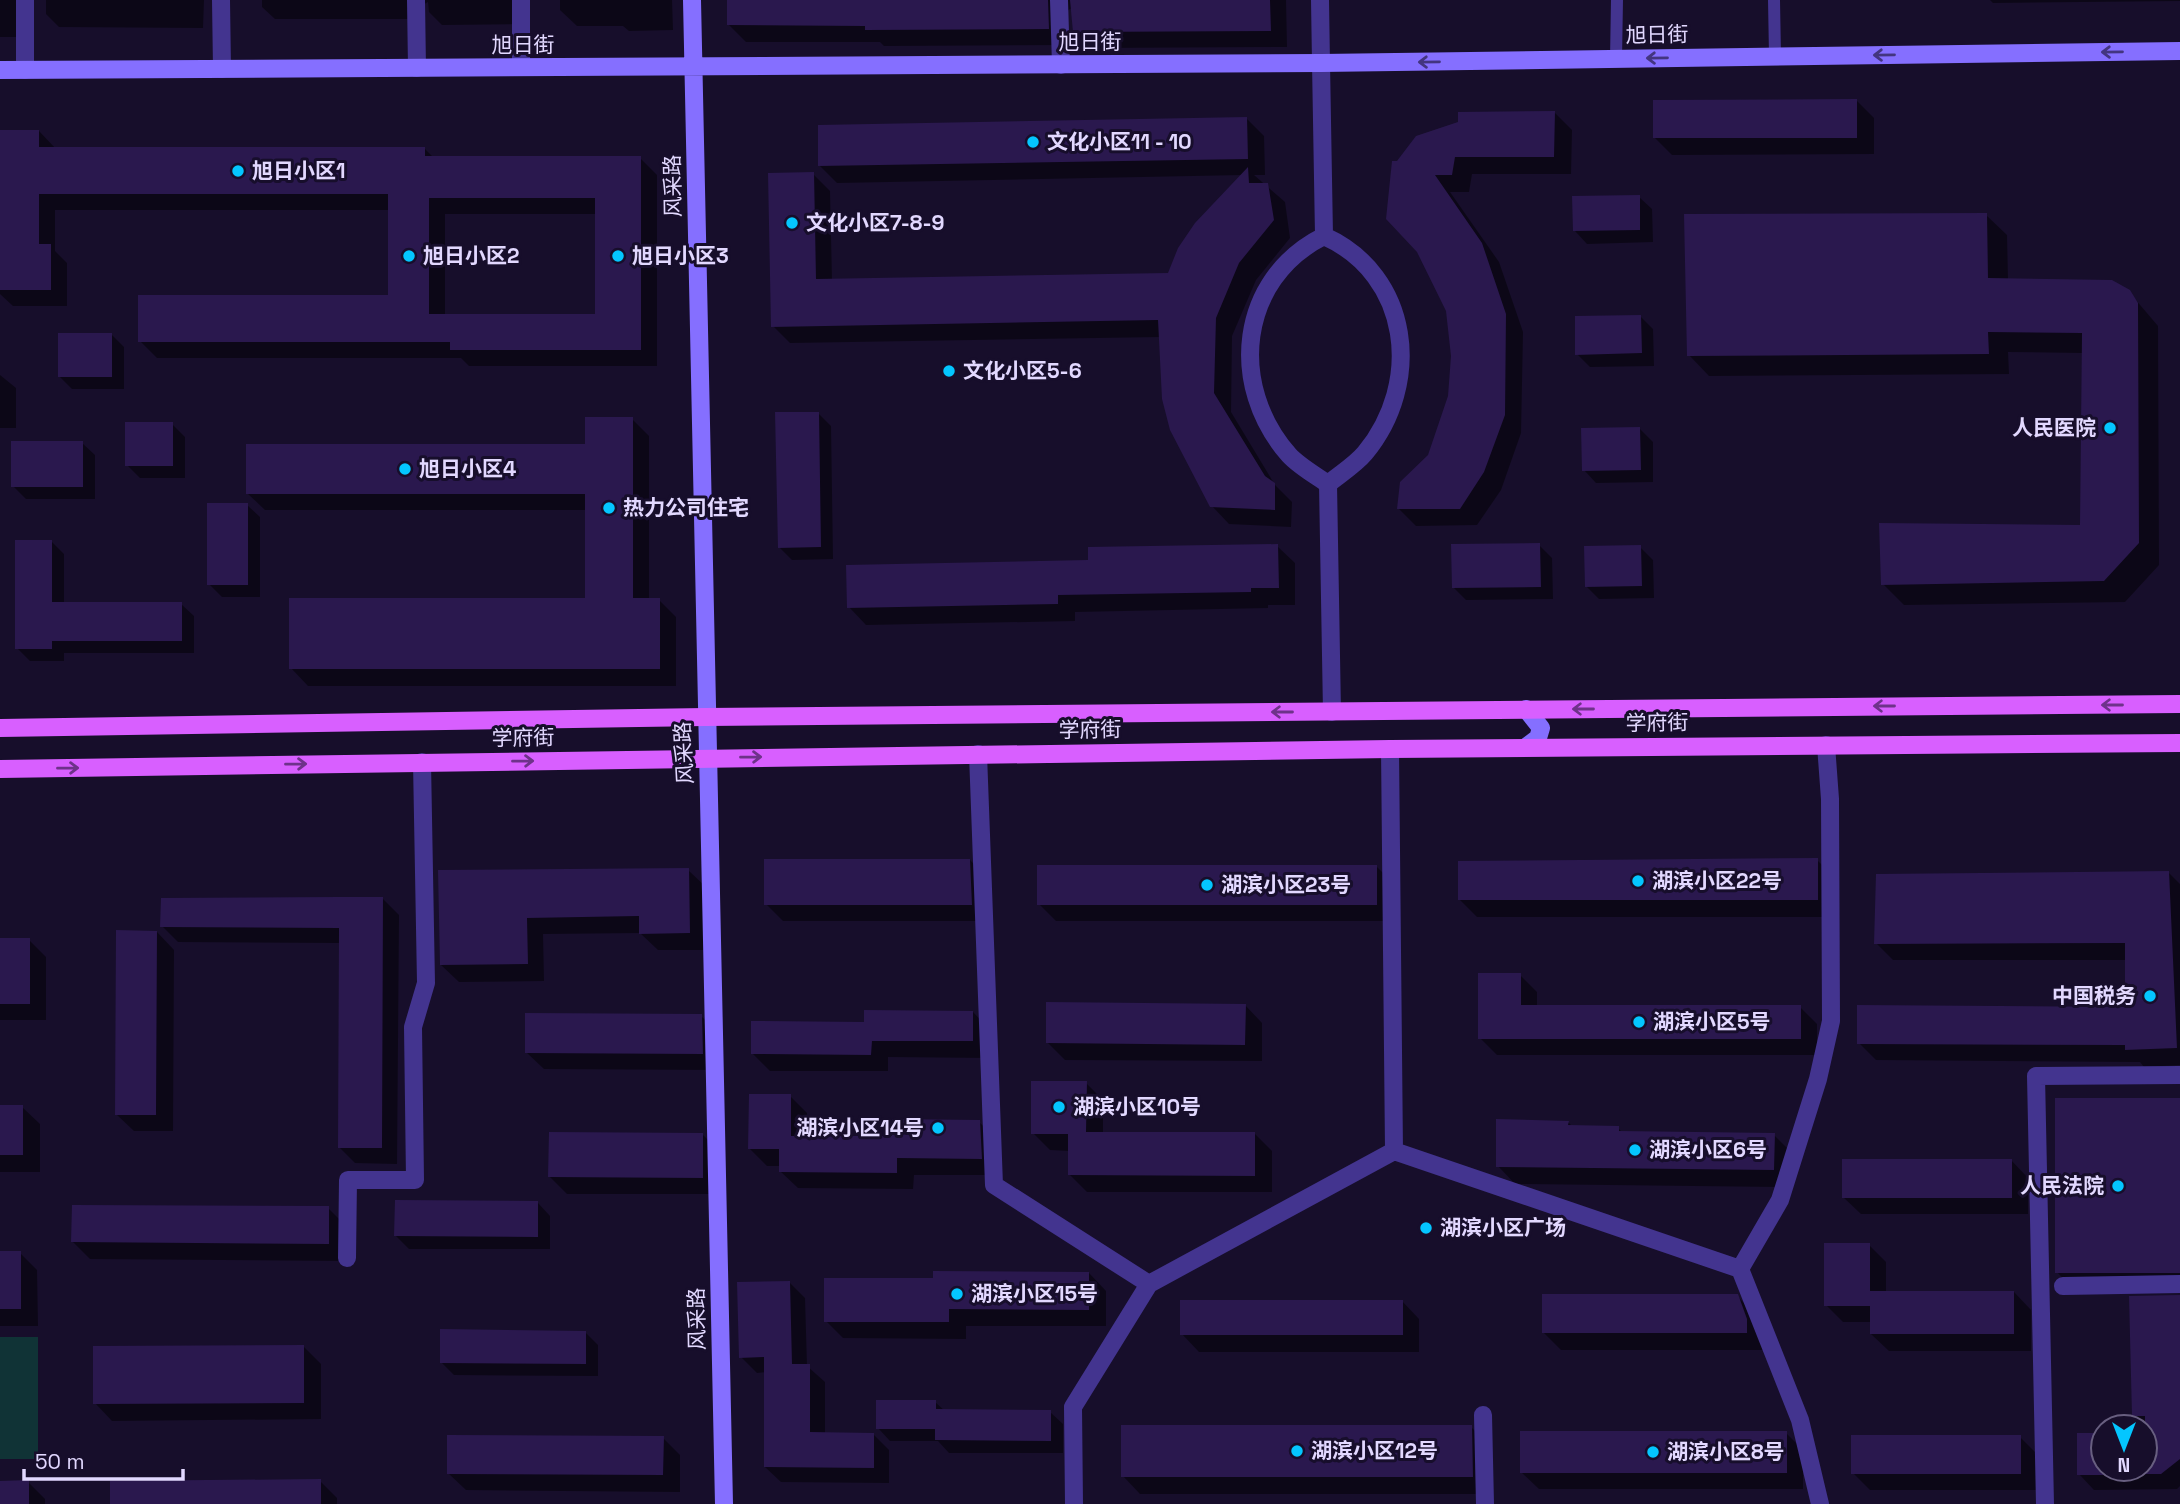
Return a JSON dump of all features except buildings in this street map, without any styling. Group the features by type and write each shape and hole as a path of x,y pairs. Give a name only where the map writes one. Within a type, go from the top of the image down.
{"main road":[{"name":"风采路","path":"692,0 705,717 724,1504"},
{"name":"旭日街","path":"0,70 1321,63 2180,51"},
{"name":"学府街","path":"0,728 705,717 2180,704"},
{"path":"1526,709 1541,728 1538,738 1526,747"},
{"name":"学府街","path":"0,769 1526,747 2180,743"}],"street":[{"path":"25,0 25,70"},
{"path":"221,0 222,69"},
{"path":"416,0 417,68"},
{"path":"522,0 522,67"},
{"path":"1059,0 1061,65"},
{"path":"1320,0 1324,236"},
{"path":"1324,236 1295,254 1276,275 1250,328 1249,363 1255,393 1271,430 1290,457 1328,484"},
{"path":"1324,236 1353,253 1385,294 1399,326 1402,360 1398,391 1382,428 1364,455 1328,484"},
{"path":"1328,484 1332,712"},
{"path":"1740,1269 1780,1200 1818,1079 1831,1021 1830,799 1826,744"},
{"path":"1390,749 1394,1151"},
{"path":"978,754 994,1185 1149,1284"},
{"path":"347,1258 348,1180 415,1180 414,1027 426,983 422,762"},
{"path":"2045,1504 2036,1076 2180,1075"},
{"path":"1074,1504 1073,1407 1149,1284 1394,1151 1740,1269 1800,1420 1820,1504"},
{"path":"2063,1286 2180,1284"},
{"path":"1483,1415 1485,1504"}],"lane":[{"path":"1616,59 1617,0"},
{"path":"1774,0 1775,56"}],"green space":[{"path":"0,1337 38,1337 38,1459 0,1459"}],"place":[{"name":"文化小区11 - 10","path":"1033,142"},
{"name":"旭日小区1","path":"238,171"},
{"name":"文化小区7-8-9","path":"792,223"},
{"name":"旭日小区2","path":"409,256"},
{"name":"旭日小区3","path":"618,256"},
{"name":"文化小区5-6","path":"949,371"},
{"name":"人民医院","path":"2110,428"},
{"name":"旭日小区4","path":"405,469"},
{"name":"热力公司住宅","path":"609,508"},
{"name":"湖滨小区22号","path":"1638,881"},
{"name":"湖滨小区23号","path":"1207,885"},
{"name":"中国税务","path":"2150,996"},
{"name":"湖滨小区5号","path":"1639,1022"},
{"name":"湖滨小区10号","path":"1059,1107"},
{"name":"湖滨小区14号","path":"938,1128"},
{"name":"湖滨小区6号","path":"1635,1150"},
{"name":"人民法院","path":"2118,1186"},
{"name":"湖滨小区广场","path":"1426,1228"},
{"name":"湖滨小区15号","path":"957,1294"},
{"name":"湖滨小区12号","path":"1297,1451"},
{"name":"湖滨小区8号","path":"1653,1452"}]}
